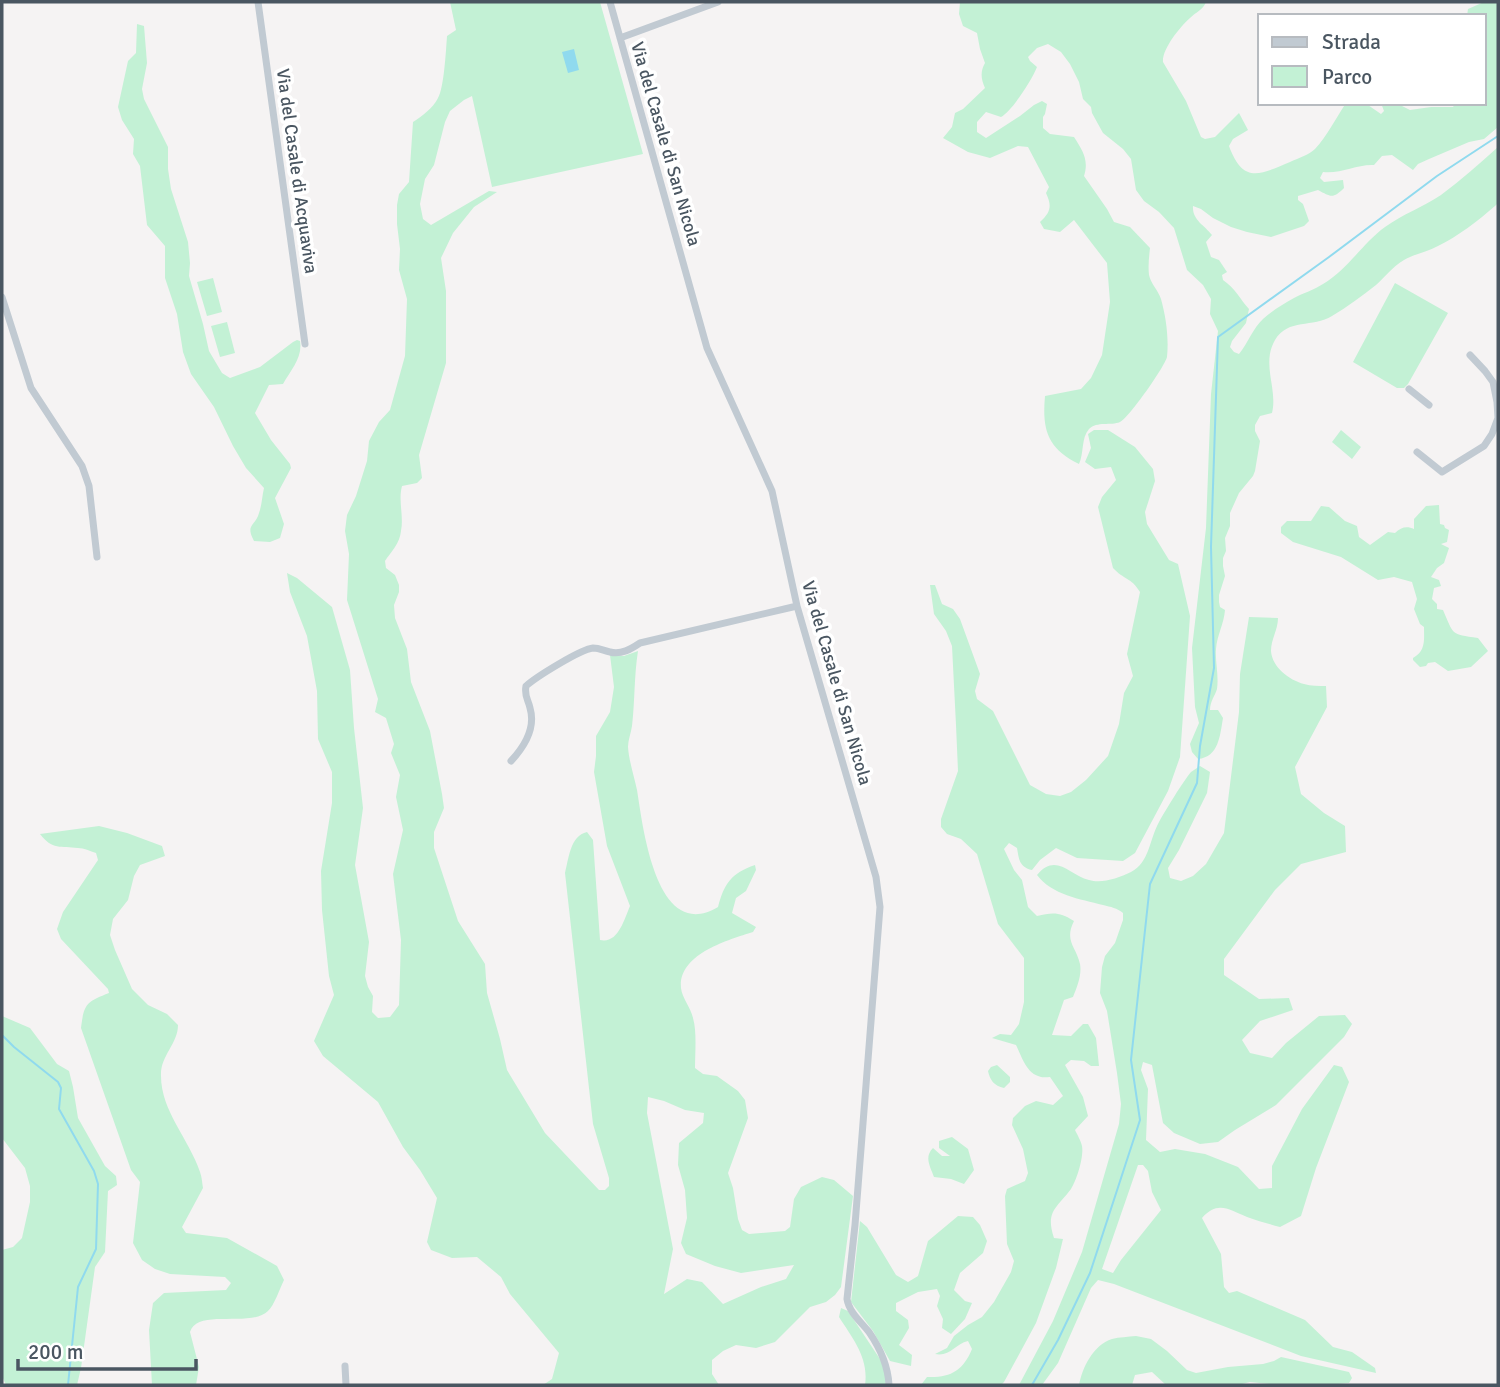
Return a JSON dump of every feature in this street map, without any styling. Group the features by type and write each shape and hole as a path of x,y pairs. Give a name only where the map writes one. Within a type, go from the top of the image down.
{"street":[{"name":"Via del Casale di Acquaviva","path":"258,2 305,344"},
{"name":"Via del Casale di San Nicola","path":"610,2 707,348 772,491 797,606 876,877 880,907 847,1299 849,1307 881,1353 889,1385"},
{"path":"620,38 718,2"},
{"path":"2,297 31,388 82,466 89,486 97,557"},
{"path":"1417,452 1442,472 1484,446 1492,434 1498,418 1493,382 1470,355"},
{"path":"1409,389 1429,405"},
{"path":"511,761 522,750 532,725 530,708 524,694 526,686 576,654 591,648 611,653 623,652 640,643 797,606"},
{"path":"345,1366 346,1385"}],"green space":[{"path":"450,2 600,2 643,154 492,187 472,96 450,111 434,165 425,179 420,204 423,219 431,225 489,191 497,192 474,207 453,233 441,258 446,291 446,363 419,455 422,478 417,483 402,486 400,535 385,561 386,568 395,575 399,585 394,605 395,618 407,649 411,682 430,731 442,794 444,808 434,832 434,848 458,921 485,964 487,993 507,1070 545,1133 599,1190 605,1190 609,1186 609,1178 593,1124 565,873 574,843 581,834 587,832 593,840 600,940 616,935 630,906 607,846 594,772 596,736 610,712 614,687 610,655 624,656 638,651 628,744 643,829 656,876 667,896 680,910 697,914 718,907 726,886 734,876 755,865 756,870 746,891 736,898 732,913 756,927 753,932 718,944 696,957 682,976 681,988 694,1024 695,1068 703,1074 717,1076 738,1091 745,1100 748,1118 728,1173 742,1230 749,1234 785,1231 790,1227 794,1199 801,1187 822,1177 834,1180 853,1196 841,1287 826,1302 810,1307 775,1342 756,1348 736,1345 723,1351 712,1360 712,1374 719,1385 543,1385 552,1379 559,1353 510,1294 501,1277 477,1257 452,1258 431,1250 427,1242 437,1198 403,1147 378,1102 323,1056 314,1041 334,995 329,976 322,910 321,871 332,803 332,772 318,739 317,691 307,636 290,592 287,573 332,607 350,670 363,808 355,865 369,942 365,976 373,996 372,1012 378,1018 390,1017 399,1005 401,940 393,874 403,830 396,797 400,775 391,753 394,744 386,718 375,712 378,699 347,600 349,554 345,531 347,515 367,461 369,441 379,422 390,410 405,356 407,299 399,270 397,205 399,194 409,182 413,122 438,98 447,36 456,30","holes":["648,1097 685,1110 704,1113 703,1123 679,1143 678,1165 685,1190 687,1218 681,1243 686,1254 741,1273 794,1265 786,1279 723,1304 702,1282 687,1279 664,1294 673,1249 647,1113"]},
{"path":"960,2 1206,2 1172,38 1163,62 1186,101 1201,137 1215,137 1239,113 1248,130 1233,139 1229,146 1240,166 1246,171 1261,173 1313,151 1345,105 1368,105 1381,114 1384,111 1382,105 1400,105 1410,110 1486,105 1486,14 1467,14 1468,9 1484,2 1498,2 1498,127 1484,139 1469,142 1429,159 1418,164 1413,170 1392,155 1382,156 1374,165 1323,172 1320,178 1324,182 1343,180 1344,188 1334,195 1318,190 1298,196 1309,221 1304,226 1271,237 1231,227 1193,206 1196,219 1212,235 1206,242 1211,257 1219,260 1227,272 1222,275 1223,280 1249,309 1246,323 1230,347 1239,354 1266,316 1332,278 1385,227 1441,195 1498,147 1498,203 1495,206 1453,238 1400,263 1376,285 1332,316 1294,326 1280,333 1275,340 1269,358 1272,413 1260,416 1255,425 1260,441 1255,471 1239,493 1230,513 1230,526 1225,538 1225,576 1219,602 1220,607 1225,610 1216,649 1217,689 1210,710 1218,710 1223,718 1217,744 1205,757 1198,759 1190,744 1199,723 1195,707 1192,648 1206,528 1211,394 1218,331 1210,314 1211,299 1203,285 1187,270 1174,228 1144,201 1136,190 1131,159 1103,133 1091,107 1083,99 1079,82 1070,64 1061,52 1048,44 1037,48 1028,57 1037,67 1021,95 1001,117 986,112 977,122 977,132 986,138 1034,105 1042,101 1047,104 1043,128 1050,134 1074,137 1084,156 1084,176 1114,222 1130,227 1150,248 1149,275 1161,299 1167,335 1167,357 1146,391 1120,422 1096,425 1089,429 1079,464 1053,444 1046,428 1045,396 1081,389 1091,378 1102,355 1110,302 1107,263 1074,220 1060,232 1044,229 1040,222 1049,209 1046,193 1049,187 1028,147 1018,146 990,158 968,152 943,138 952,127 955,113 985,88 982,69 985,63 977,33 963,26 959,14"},
{"path":"137,24 144,26 147,63 142,89 144,99 168,147 171,189 188,242 189,276 209,351 222,373 230,378 260,367 293,342 300,341 298,358 283,384 269,385 255,413 291,468 275,498 284,524 280,538 270,542 254,541 251,535 264,488 246,468 214,407 191,374 183,352 177,314 165,278 165,246 147,225 140,166 133,154 134,139 122,120 118,107 128,61 136,53"},
{"path":"213,278 222,312 207,316 197,282"},
{"path":"1395,283 1448,313 1404,388 1397,388 1353,362"},
{"path":"227,322 235,353 220,357 211,326"},
{"path":"1094,430 1108,430 1135,447 1153,469 1155,481 1145,512 1147,524 1169,560 1178,564 1190,616 1180,757 1168,791 1135,853 1123,861 1077,858 1056,848 1032,870 1022,865 1017,848 1009,843 1004,849 1022,880 1028,907 1037,916 1056,914 1074,921 1070,939 1080,964 1080,977 1073,997 1064,1000 1052,1035 1071,1036 1083,1024 1088,1024 1096,1038 1099,1066 1071,1060 1065,1065 1083,1097 1088,1116 1075,1130 1082,1146 1081,1162 1071,1189 1052,1216 1054,1238 1063,1239 1056,1268 1036,1323 1004,1382 1001,1385 921,1385 927,1377 955,1372 964,1363 972,1349 968,1341 945,1354 935,1354 947,1348 954,1336 982,1317 1011,1272 1014,1261 1007,1244 1005,1196 1007,1189 1025,1181 1028,1173 1023,1149 1012,1125 1013,1118 1025,1106 1036,1101 1053,1105 1063,1096 1050,1077 1040,1077 1030,1071 1016,1045 992,1038 1000,1034 1011,1035 1019,1024 1024,1002 1024,958 998,924 977,854 961,839 947,834 941,827 941,819 958,771 956,725 952,646 946,631 934,614 930,585 935,585 942,604 953,609 960,619 980,674 975,691 977,699 993,711 1030,785 1046,794 1060,796 1071,792 1108,756 1119,724 1124,693 1133,676 1127,654 1140,592 1113,568 1098,507 1102,497 1116,480 1111,467 1095,469 1085,462 1091,448 1088,434"},
{"path":"1341,430 1361,447 1352,459 1332,442"},
{"path":"1439,505 1440,524 1449,530 1447,542 1441,544 1449,548 1444,563 1431,577 1439,580 1441,586 1434,588 1432,599 1437,604 1437,609 1443,610 1454,632 1478,638 1488,651 1471,667 1448,671 1435,662 1420,667 1413,660 1422,649 1424,627 1414,609 1417,599 1412,582 1394,577 1378,580 1341,557 1293,542 1281,533 1281,527 1287,521 1311,521 1321,506 1329,507 1345,521 1357,526 1359,537 1370,545 1388,532 1395,533 1404,528 1414,529 1414,519 1426,506"},
{"path":"1249,617 1278,618 1271,651 1274,662 1287,676 1298,682 1326,686 1327,707 1295,767 1301,794 1345,826 1346,852 1301,864 1275,890 1224,959 1224,975 1259,999 1289,998 1293,1010 1260,1021 1242,1040 1250,1053 1272,1058 1319,1016 1345,1015 1352,1024 1344,1037 1276,1105 1218,1142 1200,1144 1174,1133 1163,1123 1152,1065 1143,1062 1141,1070 1148,1089 1146,1140 1160,1152 1175,1149 1205,1154 1238,1167 1259,1189 1272,1188 1272,1166 1302,1109 1334,1065 1342,1067 1349,1082 1301,1216 1280,1227 1224,1208 1213,1209 1202,1218 1221,1254 1224,1287 1229,1293 1237,1291 1305,1320 1333,1347 1352,1352 1375,1368 1376,1373 1301,1356 1098,1280 1091,1288 1058,1363 1042,1385 1019,1385 1053,1321 1082,1252 1119,1124 1121,1104 1107,1011 1100,993 1105,956 1115,943 1123,913 1058,892 1037,875 1050,865 1057,865 1082,877 1099,881 1110,880 1137,868 1146,857 1159,822 1179,788 1191,772 1200,766 1210,772 1207,793 1168,868 1170,878 1181,881 1193,876 1206,864 1224,833 1239,712 1240,674","holes":["1138,1165 1143,1165 1148,1171 1152,1192 1161,1210 1113,1273 1102,1269"]},
{"path":"99,826 162,846 165,856 140,865 134,876 128,900 113,919 110,935 132,989 148,1005 167,1014 178,1025 161,1069 162,1089 170,1113 201,1174 203,1188 182,1227 186,1233 227,1238 277,1266 284,1280 270,1309 260,1316 213,1319 195,1325 190,1332 199,1367 196,1385 152,1385 149,1330 153,1303 164,1293 226,1290 231,1283 225,1277 170,1274 155,1269 142,1260 133,1243 140,1182 131,1170 81,1028 83,1014 88,1005 109,993 61,939 57,929 63,912 98,860 96,853 82,848 53,845 40,834"},
{"path":"2,1016 30,1028 57,1064 69,1071 78,1118 105,1166 116,1176 117,1185 108,1191 105,1252 95,1267 77,1385 6,1385 2,1376 2,1250 13,1247 22,1238 30,1202 30,1186 25,1168 2,1138"},
{"path":"997,1065 1010,1077 1010,1082 1004,1088 991,1080 988,1071"},
{"path":"952,1137 968,1149 974,1170 964,1184 934,1177 929,1162 933,1148 942,1156 950,1156 939,1148 939,1141"},
{"path":"958,1216 973,1217 987,1241 983,1253 960,1273 954,1290 965,1301 972,1303 965,1319 951,1334 942,1328 943,1319 937,1306 940,1296 937,1289 918,1292 896,1303 896,1311 908,1320 909,1328 899,1345 912,1355 911,1366 890,1361 873,1331 851,1302 860,1221 867,1227 896,1275 908,1282 918,1276 928,1241"},
{"path":"841,1308 848,1311 882,1362 886,1385 865,1385 865,1366 839,1317"},
{"path":"1136,1336 1151,1339 1187,1370 1196,1373 1263,1364 1281,1357 1349,1372 1352,1378 1349,1383 1327,1385 1250,1382 1238,1385 1166,1385 1152,1372 1135,1375 1132,1385 1079,1385 1086,1365 1099,1346 1112,1339"}],"water":[{"path":"574,49 579,70 568,73 562,52"}],"waterway":[{"path":"1032,1385 1058,1340 1090,1273 1140,1120 1131,1060 1150,884 1197,783 1200,746 1214,668 1211,547 1218,337 1437,176 1498,136"},
{"path":"2,1035 58,1082 61,1088 59,1109 94,1171 98,1184 96,1249 78,1287 68,1385"}]}
